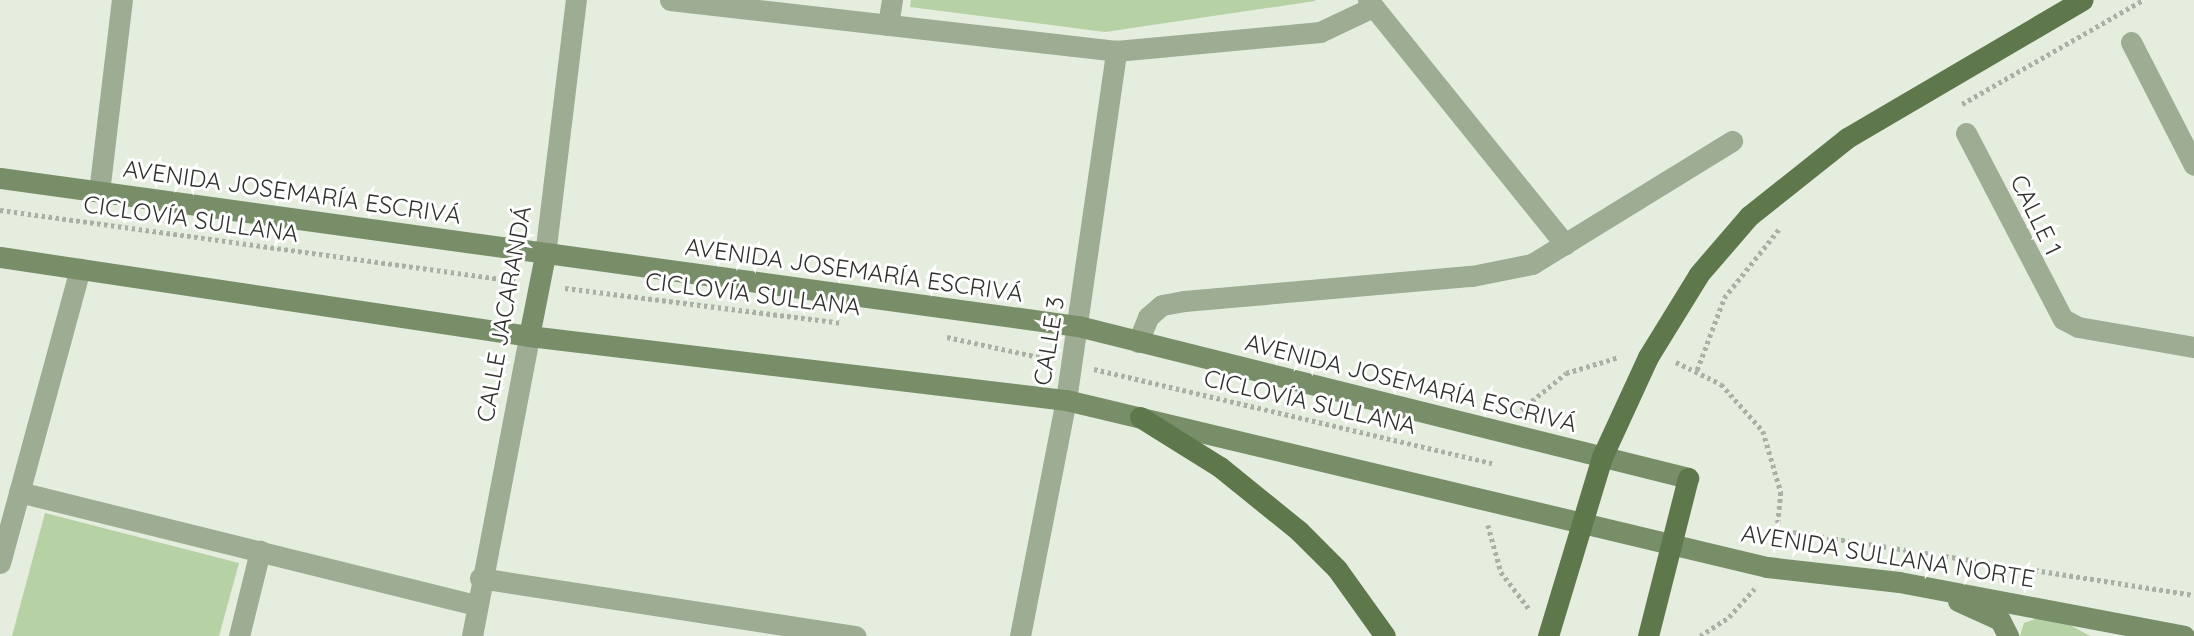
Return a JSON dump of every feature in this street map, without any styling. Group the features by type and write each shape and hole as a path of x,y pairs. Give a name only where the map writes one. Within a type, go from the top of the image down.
{"main road":[{"path":"1548,636 1586,523 1602,457 1648,357 1692,285 1749,216 1847,138 2082,0"},
{"name":"AVENIDA JOSEMARÍA ESCRIVÁ","path":"0,178 545,255 1078,326 1688,478 1668,543"},
{"name":"CALLE JACARANDÁ","path":"529,336 545,255"},
{"path":"0,257 529,336 1066,400 1586,523"},
{"path":"1140,417 1220,467 1299,531 1337,569 1385,636"},
{"name":"AVENIDA SULLANA NORTE","path":"1586,523 1767,568 1899,582 2184,636"},
{"path":"1648,636 1668,543"},
{"path":"1899,582 1987,612 2000,620 2008,636"}],"street":[{"path":"99,192 122,0"},
{"name":"CALLE JACARANDÁ","path":"545,255 576,0"},
{"path":"670,0 1116,51 1320,32 1371,3 1564,244"},
{"path":"888,25 892,0"},
{"path":"2131,42 2194,165"},
{"name":"CALLE 3","path":"1020,636 1072,365 1116,51"},
{"name":"CALLE 1","path":"1966,133 2063,319 2078,327 2194,347"},
{"path":"1138,342 1148,317 1162,305 1472,276 1532,264 1732,141"},
{"path":"0,563 6,515 19,492 80,269"},
{"name":"CALLE JACARANDÁ","path":"472,636 480,578 529,336"},
{"path":"19,492 476,605"},
{"path":"239,636 261,551"},
{"path":"480,578 856,636"}],"path":[{"path":"1949,111 2143,0"},
{"name":"CICLOVÍA SULLANA","path":"0,210 856,325"},
{"path":"1697,370 1724,298 1788,220"},
{"name":"CICLOVÍA SULLANA","path":"938,335 1492,463"},
{"path":"1779,530 2194,595"}],"green space":[{"path":"911,0 1315,1 1105,32 910,7"},
{"path":"45,513 239,563 219,636 12,636"},
{"path":"2041,617 2061,620 2090,636 2020,636 2024,623"}]}
